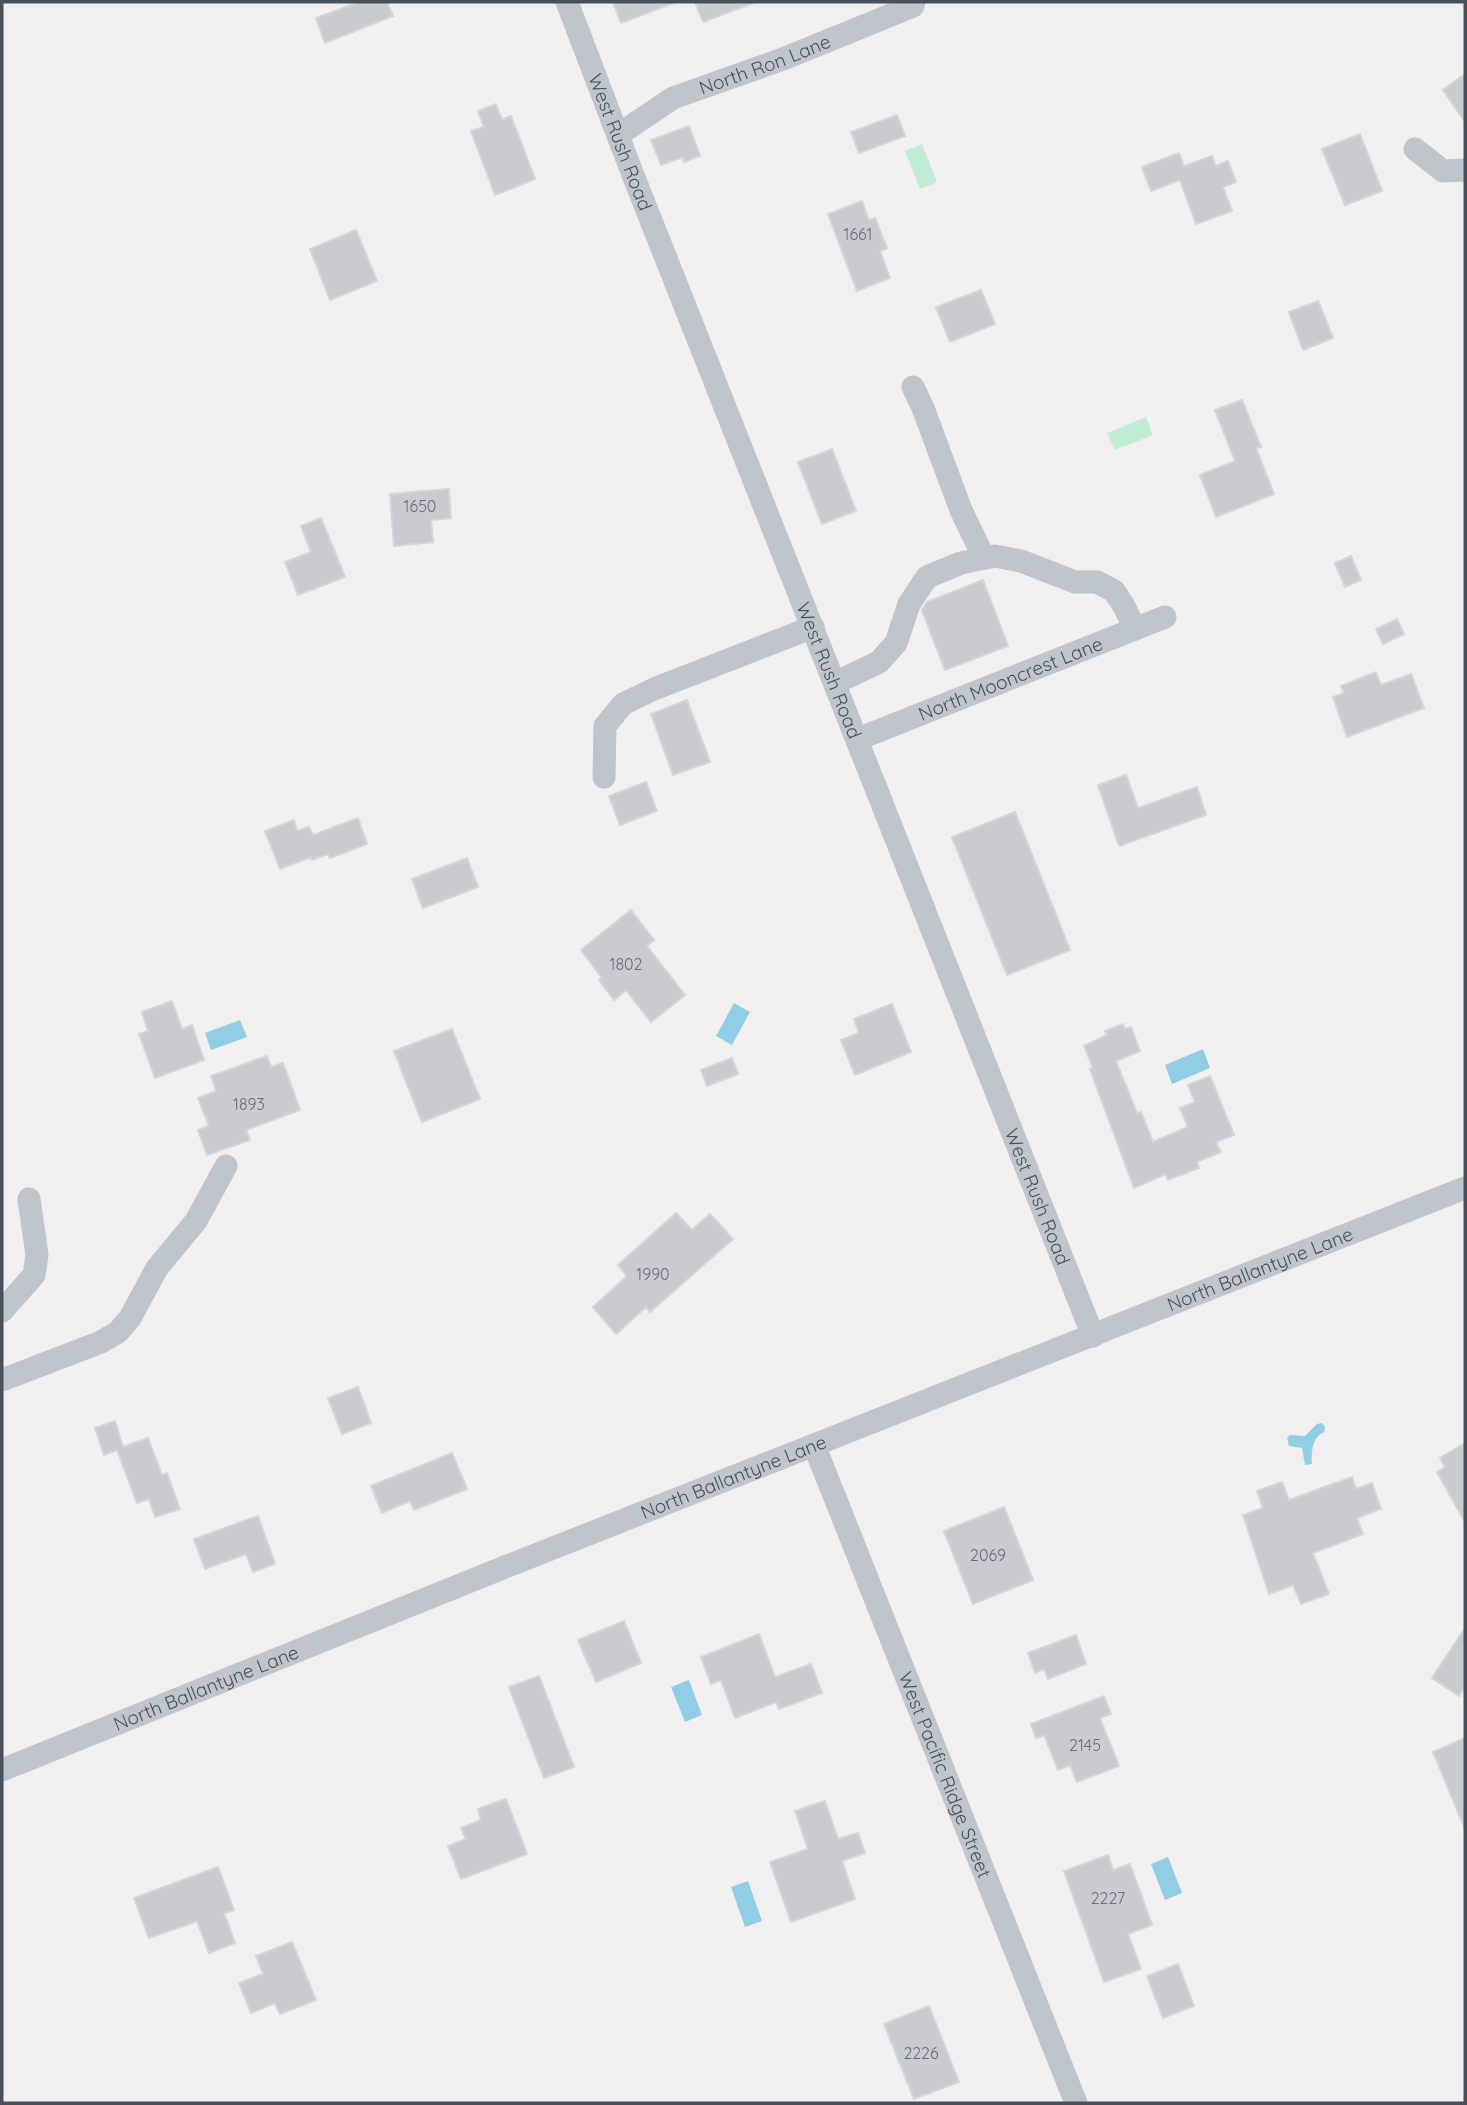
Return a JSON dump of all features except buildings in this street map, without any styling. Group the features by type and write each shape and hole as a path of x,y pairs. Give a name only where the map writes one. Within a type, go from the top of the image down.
{"street":[{"name":"West Rush Road","path":"567,2 1093,1336"},
{"name":"North Ron Lane","path":"618,135 673,98 783,59 913,6 914,2"},
{"path":"1415,149 1443,171 1465,170"},
{"path":"913,387 961,510 984,558"},
{"path":"835,683 879,663 896,643 909,604 927,577 961,563 995,556 1021,561 1074,582 1097,582 1114,592 1125,606 1135,629"},
{"name":"North Mooncrest Lane","path":"858,739 1165,617"},
{"path":"604,777 605,726 623,704 654,689 813,627"},
{"path":"2,1380 101,1342 118,1332 130,1318 157,1268 196,1221 226,1166"},
{"name":"North Ballantyne Lane","path":"2,1770 510,1565 1465,1188"},
{"path":"2,1311 34,1275 37,1255 29,1199"},
{"name":"West Pacific Ridge Street","path":"814,1445 1076,2103"}],"green space":[{"path":"922,144 937,182 920,189 905,151"},
{"path":"1146,417 1153,435 1115,450 1107,433"}],"water":[{"path":"734,1003 750,1012 732,1045 716,1036"},
{"path":"240,1020 247,1037 211,1050 205,1033"},
{"path":"1203,1049 1210,1068 1172,1084 1165,1065"},
{"path":"1322,1423 1324,1432 1315,1441 1312,1464 1305,1465 1302,1448 1289,1446 1287,1438 1290,1435 1305,1436 1317,1424"},
{"path":"689,1680 702,1715 685,1722 671,1687"},
{"path":"1168,1857 1182,1893 1165,1900 1151,1864"},
{"path":"748,1881 762,1921 745,1927 731,1887"}]}
